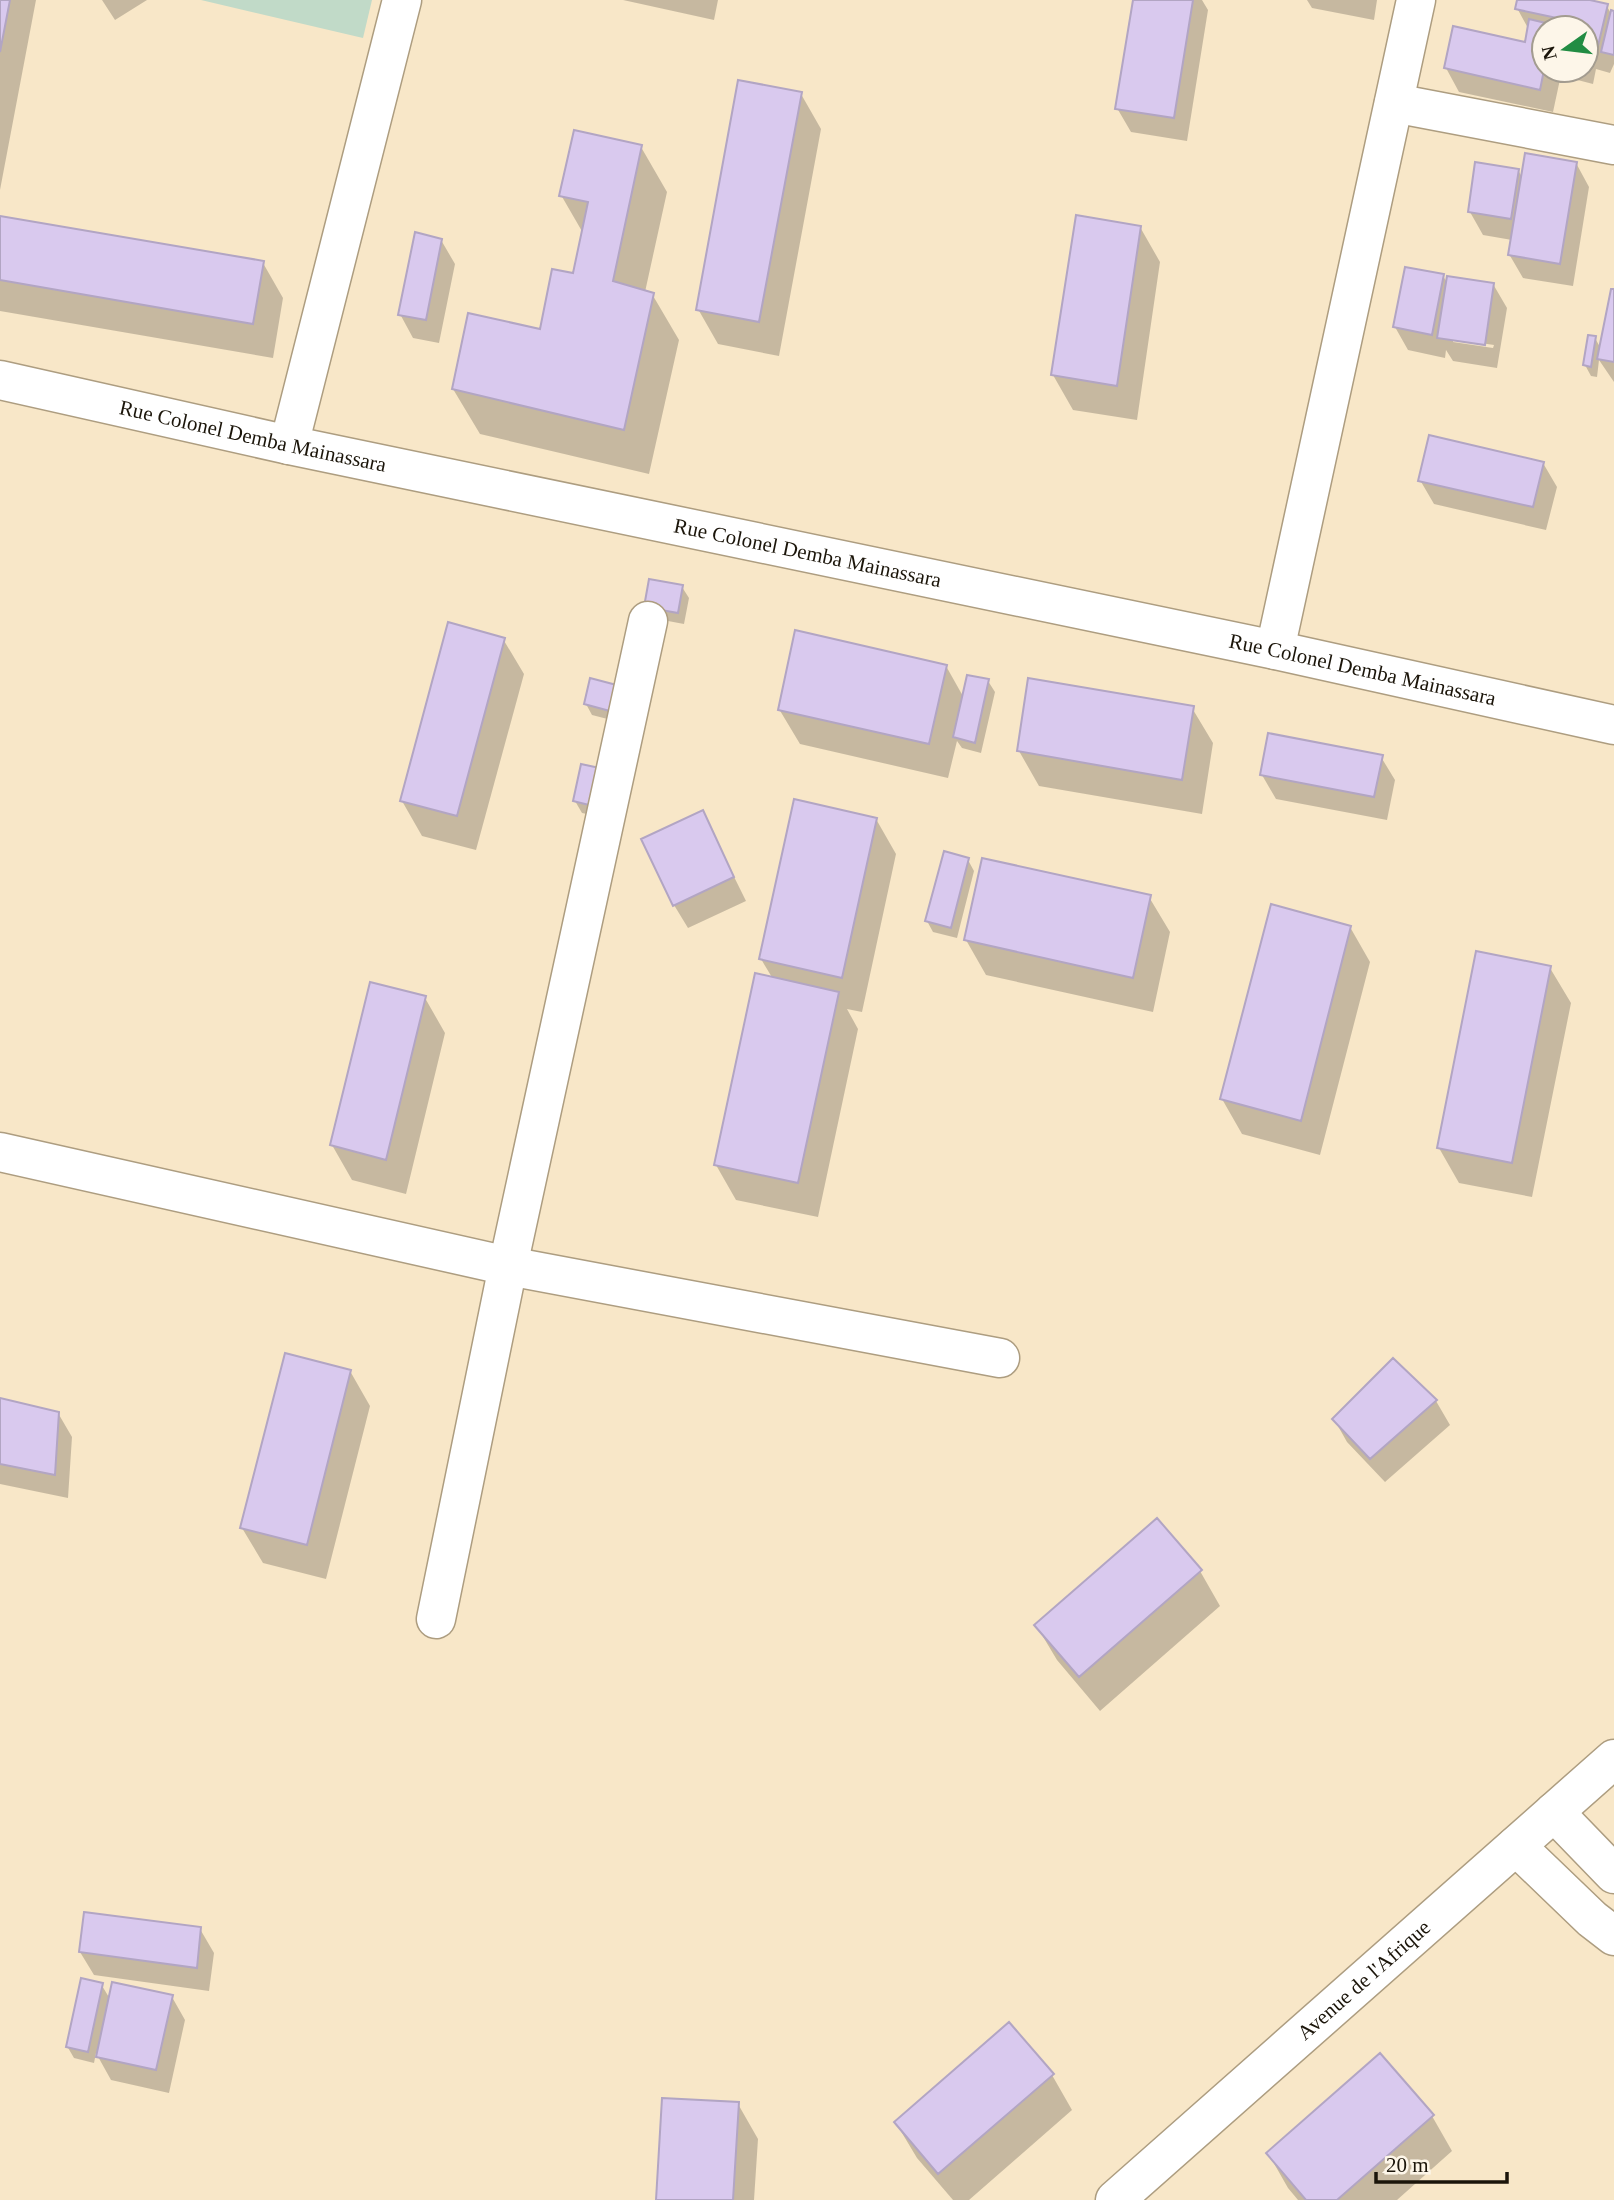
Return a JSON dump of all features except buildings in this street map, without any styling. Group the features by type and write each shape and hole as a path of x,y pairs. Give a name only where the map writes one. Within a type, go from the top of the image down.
{"street":[{"path":"289,446 402,0"},
{"path":"1275,650 1416,0"},
{"path":"1394,103 1614,145"},
{"name":"Rue Colonel Demba Mainassara","path":"0,380 289,446 1275,650 1614,725"},
{"path":"436,1619 508,1266 648,621"},
{"path":"0,1152 508,1266 1000,1357"},
{"name":"Avenue de l'Afrique","path":"1115,2200 1614,1759"},
{"path":"1554,1812 1614,1874"},
{"path":"1516,1846 1591,1919 1614,1936"}],"green space":[{"path":"201,0 372,0 363,38"}]}
